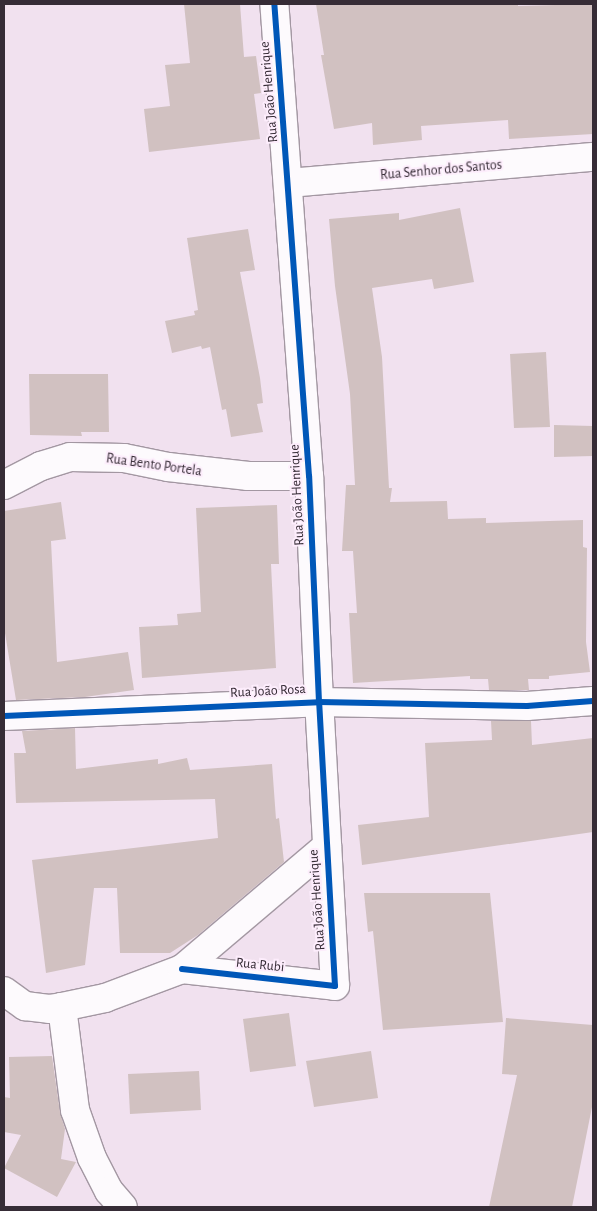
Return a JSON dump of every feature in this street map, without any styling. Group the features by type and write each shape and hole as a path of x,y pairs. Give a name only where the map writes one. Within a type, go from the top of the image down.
{"street":[{"name":"Rua João Henrique","path":"274,4 309,476 326,846 336,986"},
{"name":"Rua Senhor dos Santos","path":"288,183 593,158"},
{"name":"Rua Bento Portela","path":"4,485 41,466 70,457 124,458 168,467 248,476 309,476"},
{"name":"Rua João Rosa","path":"527,706 593,687"},
{"name":"Rua João Rosa","path":"4,716 319,702 527,706 593,702"},
{"name":"Rua Rubi","path":"4,991 25,1006 49,1009 62,1008 105,998 182,969 326,846"},
{"name":"Rua Rubi","path":"182,969 336,986"},
{"path":"62,1008 75,1110 92,1158 109,1191 123,1207"}],"building":[{"path":"184,4 240,4 244,57 256,56 261,93 254,94 260,139 149,152 144,109 170,106 165,65 190,63"},
{"path":"316,4 518,4 518,6 593,4 593,134 509,139 508,120 421,126 422,140 373,145 372,123 334,129 321,55 324,55"},
{"path":"460,208 474,282 434,289 432,279 372,288 382,357 389,488 392,488 390,502 447,501 448,519 486,518 486,523 583,520 583,547 587,548 586,642 590,672 549,676 549,679 528,679 529,690 489,690 488,679 470,679 470,676 353,683 349,613 357,613 353,551 342,551 346,485 355,485 350,394 335,286 329,219 399,213 399,220"},
{"path":"248,229 255,270 240,272 260,378 263,403 257,404 263,432 231,437 226,409 222,410 210,347 202,349 201,346 172,353 165,321 195,315 194,311 198,310 187,238"},
{"path":"546,352 550,427 514,428 510,354"},
{"path":"29,374 108,374 109,432 81,432 82,436 30,435"},
{"path":"554,425 593,426 593,456 554,457"},
{"path":"61,502 66,539 51,541 57,662 128,652 134,690 85,697 16,700 4,627 4,511"},
{"path":"277,505 279,564 271,564 276,668 142,678 139,627 178,625 177,614 201,612 196,508"},
{"path":"491,721 531,721 532,745 593,738 593,832 362,865 358,825 429,817 425,743 492,740"},
{"path":"75,728 76,769 158,759 158,764 187,758 190,770 272,764 276,819 279,818 284,862 198,935 170,953 120,953 117,888 94,888 85,965 46,973 32,860 218,838 215,799 16,803 14,753 26,753 22,731"},
{"path":"364,893 490,893 503,1022 383,1030 373,931 368,932"},
{"path":"289,1013 296,1066 250,1072 243,1019"},
{"path":"506,1018 593,1025 593,1102 572,1207 489,1207 517,1075 502,1074"},
{"path":"371,1051 378,1098 314,1107 306,1061"},
{"path":"52,1056 60,1112 65,1129 61,1159 76,1162 57,1197 4,1168 21,1135 4,1132 4,1097 10,1098 9,1057"},
{"path":"199,1071 201,1110 130,1114 128,1074"}],"cycle path":[{"path":"182,969 335,986 319,702 309,476 274,4"},
{"path":"4,716 319,702 527,706 593,701"}]}
